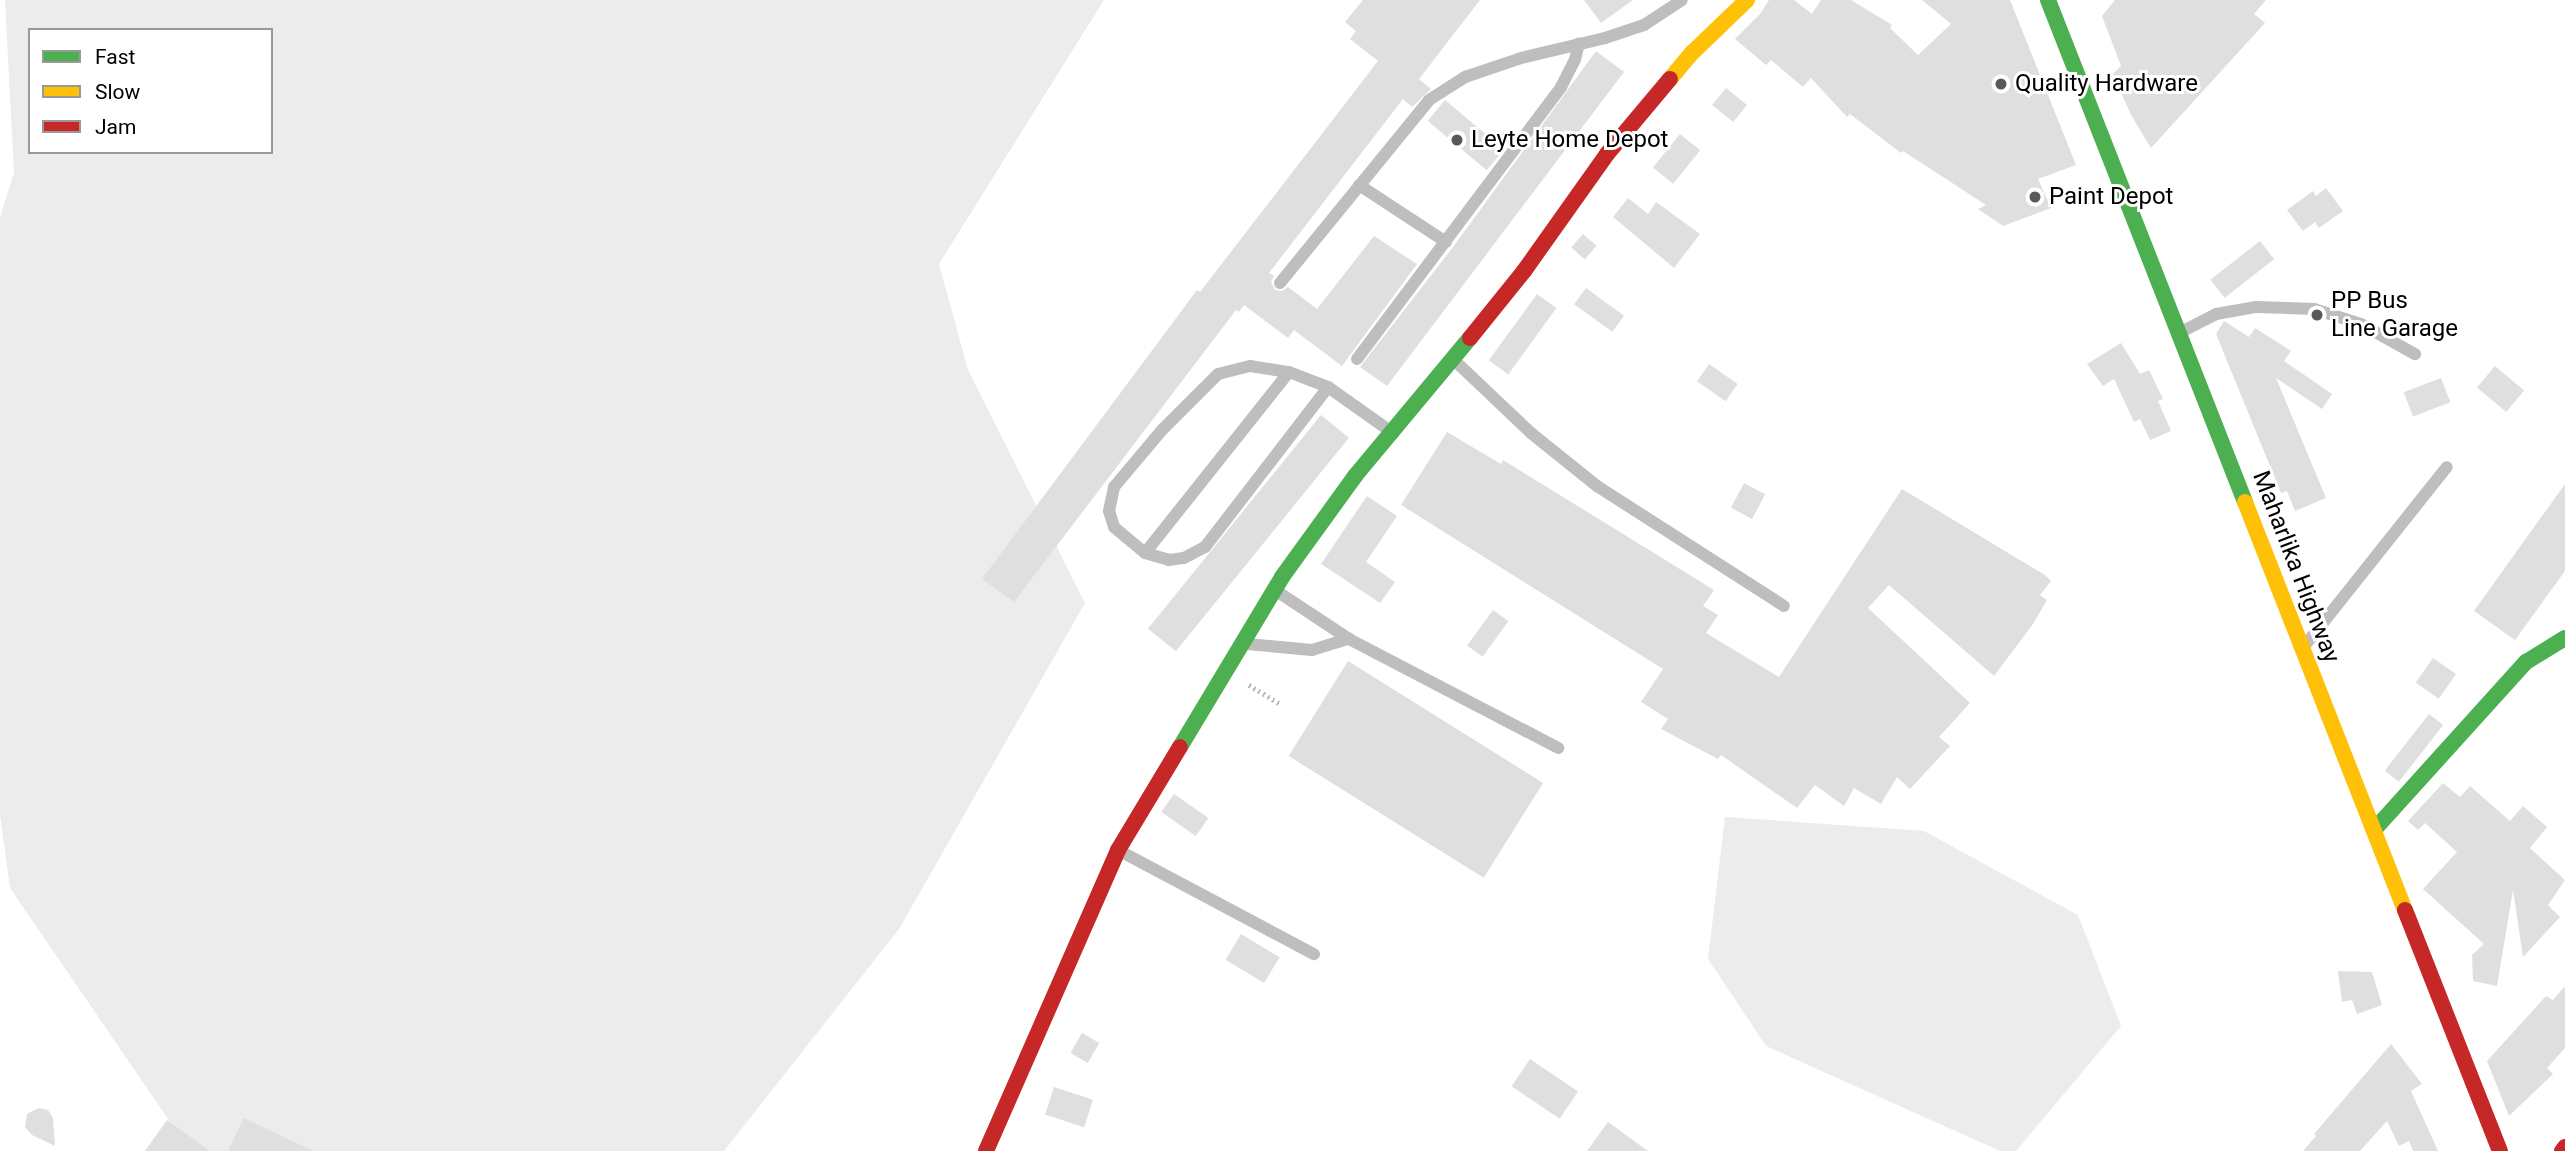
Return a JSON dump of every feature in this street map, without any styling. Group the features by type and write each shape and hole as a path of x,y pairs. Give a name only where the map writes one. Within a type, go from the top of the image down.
{"street":[{"path":"986,1151 1118,850 1275,590 1355,476 1394,433 1524,271 1607,153 1693,52 1747,0"},
{"name":"Maharlika Highway","path":"2048,0 2500,1151"},
{"path":"2374,830 2526,662 2565,638"},
{"path":"2562,1151 2565,1147"}],"lane":[{"path":"1280,282 1429,100 1465,77 1644,25 1682,0"},
{"path":"1357,359 1561,88 1575,60 1579,43"},
{"path":"1359,185 1446,242"},
{"path":"2179,333 2216,314 2256,307 2314,309 2361,324 2415,354"},
{"path":"1453,360 1531,433 1597,486 1784,606"},
{"path":"1328,387 1205,547 1184,558 1169,560 1145,553 1114,527 1109,511 1114,487 1162,430 1218,374 1250,366 1289,372 1328,387 1394,433"},
{"path":"1145,553 1176,518 1289,372"},
{"path":"2303,647 2447,467"},
{"path":"1275,590 1349,639 1558,748"},
{"path":"1243,643 1312,650 1349,639"},
{"path":"1118,850 1314,954"}],"path":[{"path":"1226,671 1281,704"}],"shaded area":[{"path":"5,0 1104,0 939,264 968,370 1085,603 899,929 724,1151 190,1151 10,888 0,815 0,217 14,173"},
{"path":"1725,817 1924,831 2078,915 2121,1026 2016,1151 2000,1151 1766,1046 1708,959"}],"building":[{"path":"1363,0 1480,0 1419,79 1431,89 1412,107 1403,99 1269,273 1274,276 1271,282 1275,290 1282,291 1288,287 1317,309 1374,236 1417,264 1342,366 1294,330 1288,338 1244,305 1239,312 1236,310 1014,602 982,579 1197,290 1200,292 1378,61 1350,39 1356,31 1345,22"},
{"path":"1584,0 1633,0 1601,23"},
{"path":"1769,0 1794,0 1812,14 1821,0 1851,0 1892,25 1890,28 1918,55 1951,24 1922,0 2010,0 2076,165 2038,179 2051,208 2003,226 1978,209 1986,205 1903,151 1901,153 1850,114 1847,117 1811,78 1803,87 1771,60 1766,65 1735,39 1760,14"},
{"path":"2115,0 2266,0 2254,14 2265,23 2151,148 2131,115 2113,74 2121,66 2102,16"},
{"path":"1596,51 1624,72 1387,386 1360,367 1453,247"},
{"path":"1726,88 1747,105 1733,122 1712,105"},
{"path":"1445,100 1504,149 1487,170 1428,121"},
{"path":"1680,134 1700,150 1673,184 1653,167"},
{"path":"2326,188 2343,211 2319,228 2315,222 2303,231 2287,210 2313,191 2316,196"},
{"path":"1628,198 1648,214 1656,202 1700,234 1674,268 1613,217"},
{"path":"1583,234 1597,246 1585,259 1571,248"},
{"path":"2260,241 2274,259 2225,298 2210,280"},
{"path":"1586,288 1624,316 1612,332 1574,304"},
{"path":"1537,294 1556,308 1508,374 1489,360"},
{"path":"2224,321 2249,337 2255,328 2291,351 2284,361 2332,394 2322,409 2276,378 2326,498 2295,511 2287,491 2281,493 2216,334"},
{"path":"2121,343 2140,374 2149,370 2163,399 2158,401 2171,431 2150,440 2140,419 2134,422 2114,379 2103,386 2087,364"},
{"path":"1709,364 1738,384 1726,401 1697,381"},
{"path":"2495,366 2524,390 2506,412 2477,387"},
{"path":"2441,378 2450,402 2413,417 2404,392"},
{"path":"1321,415 1349,438 1176,651 1148,629"},
{"path":"1447,432 1501,464 1503,460 1714,590 1703,606 1718,615 1706,633 1779,677 1902,489 2045,575 2051,581 2040,595 2047,600 2033,624 1994,676 1889,585 1868,608 1970,703 1939,737 1950,746 1910,789 1897,777 1881,804 1854,788 1844,806 1815,785 1797,808 1721,755 1718,759 1661,729 1668,719 1641,702 1663,669 1401,505"},
{"path":"1744,483 1765,494 1752,519 1731,508"},
{"path":"2565,484 2565,571 2515,640 2474,611"},
{"path":"1367,496 1397,516 1366,562 1395,582 1380,603 1321,564"},
{"path":"1493,610 1508,621 1483,657 1467,646"},
{"path":"2433,658 2456,674 2439,699 2416,683"},
{"path":"1348,661 1543,783 1484,878 1289,756"},
{"path":"2429,714 2443,725 2399,782 2385,771"},
{"path":"2443,783 2460,797 2470,786 2510,821 2523,806 2547,827 2530,848 2565,880 2548,905 2560,917 2523,957 2513,890 2497,986 2473,981 2472,955 2484,944 2423,889 2457,852 2425,823 2418,830 2408,821"},
{"path":"1174,794 1208,818 1196,836 1161,812"},
{"path":"1241,934 1280,957 1264,983 1226,960"},
{"path":"2338,971 2372,972 2382,1005 2357,1014 2352,1000 2342,1002"},
{"path":"2565,986 2565,1048 2547,1068 2553,1074 2509,1116 2487,1061 2546,996 2553,1000"},
{"path":"1082,1033 1099,1043 1088,1063 1070,1053"},
{"path":"2391,1044 2422,1084 2411,1091 2438,1151 2413,1151 2409,1141 2399,1146 2387,1121 2360,1151 2303,1151 2316,1136 2314,1134"},
{"path":"1530,1059 1578,1091 1560,1119 1512,1086"},
{"path":"1054,1087 1093,1100 1084,1127 1045,1115"},
{"path":"39,1108 48,1110 53,1118 55,1146 32,1135 25,1127 27,1114"},
{"path":"244,1118 313,1151 228,1151"},
{"path":"167,1120 210,1151 145,1151"},
{"path":"1608,1122 1648,1151 1587,1151"}],"traffic: fast":[{"path":"2048,0 2245,502"},
{"path":"1180,747 1282,577 1355,476 1470,338"},
{"path":"2374,830 2526,662 2565,638"}],"traffic: slow":[{"path":"1670,79 1693,52 1747,0"},
{"path":"2245,502 2405,910"}],"traffic: jam":[{"path":"1470,338 1524,271 1607,154 1670,79"},
{"path":"986,1151 1118,850 1180,747"},
{"path":"2405,910 2500,1151"},
{"path":"2562,1151 2565,1147"}],"place":[{"name":"Quality Hardware","path":"2001,84"},
{"name":"Leyte Home Depot","path":"1457,140"},
{"name":"Paint Depot","path":"2035,197"},
{"name":"PP Bus Line Garage","path":"2317,315"}]}
